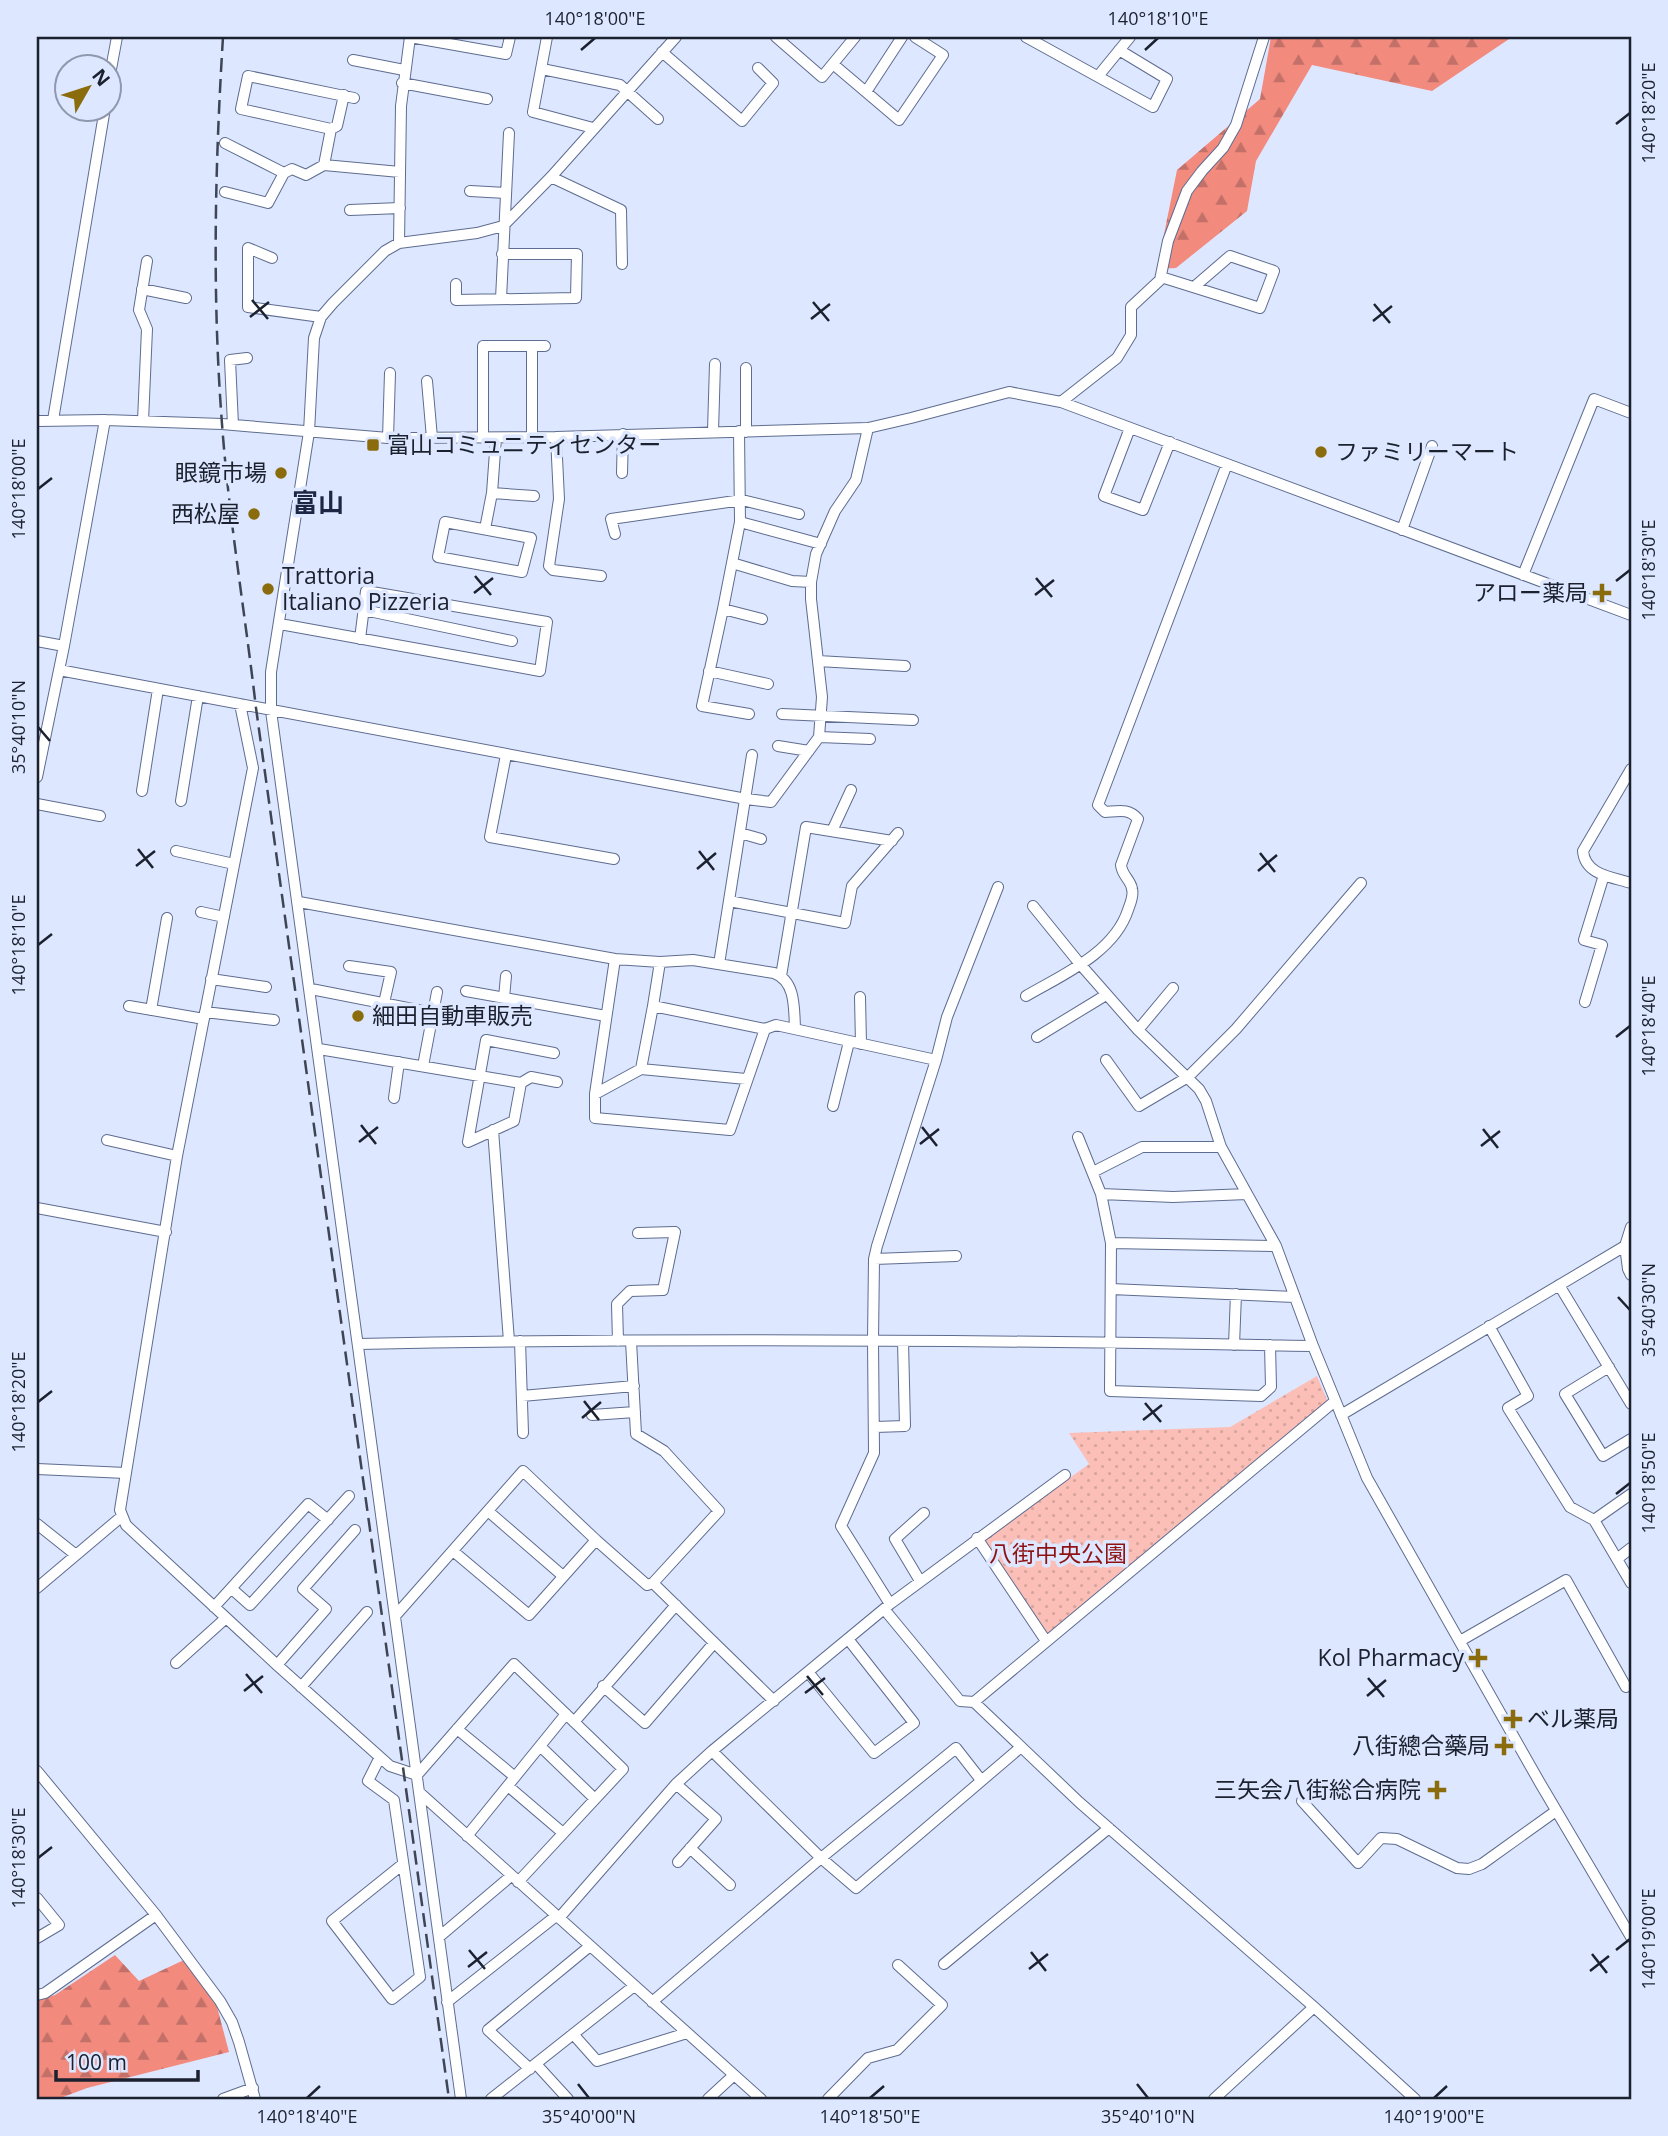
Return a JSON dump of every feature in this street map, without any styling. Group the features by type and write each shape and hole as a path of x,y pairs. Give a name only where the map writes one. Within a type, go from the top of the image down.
{"street":[{"path":"400,243 402,83 410,37 506,54 510,37"},
{"path":"547,37 533,112 593,128"},
{"path":"461,2099 271,711 271,672 309,432 314,338 321,317 385,251 400,243 477,233 503,226 551,177 676,37"},
{"path":"776,37 822,77 855,37"},
{"path":"866,92 902,37"},
{"path":"833,64 899,120 943,55 915,37"},
{"path":"1026,37 1153,107 1167,79 1119,50"},
{"path":"1099,75 1130,37"},
{"path":"1061,402 1117,358 1131,335 1131,307 1160,280 1168,241 1187,191 1223,148 1236,125 1264,37"},
{"path":"662,52 741,121 773,83 758,68"},
{"path":"353,60 404,70"},
{"path":"542,69 620,85 658,119"},
{"path":"248,76 349,97 337,126 331,129 241,109 248,76"},
{"path":"402,83 487,99"},
{"path":"53,420 103,122"},
{"path":"324,165 331,129"},
{"path":"501,299 509,133"},
{"path":"225,143 284,173"},
{"path":"225,191 268,203 284,173 292,169 306,175 324,165 400,173"},
{"path":"551,177 621,209 622,264"},
{"path":"470,191 506,193"},
{"path":"350,210 400,208"},
{"path":"272,258 248,247 248,307 321,317"},
{"path":"456,285 456,300 576,298 577,254 502,254"},
{"path":"1160,277 1261,308 1274,271 1230,256 1194,287"},
{"path":"143,421 147,329 139,310 147,261"},
{"path":"142,289 186,298"},
{"path":"484,438 483,346 545,346"},
{"path":"532,346 532,437"},
{"path":"233,425 230,360 247,358"},
{"path":"713,431 715,364"},
{"path":"746,369 740,522 702,705 750,715"},
{"path":"388,438 390,373"},
{"path":"426,381 432,438"},
{"path":"37,421 105,420 233,425 388,438 743,432 869,428 1009,392 1061,402 1631,615"},
{"path":"1523,575 1594,400 1631,413"},
{"path":"37,777 105,420"},
{"path":"59,670 771,802 819,737 822,697 811,582 821,544 835,511 856,480 869,428"},
{"path":"1130,428 1104,496 1143,510 1170,442"},
{"path":"622,473 623,434"},
{"path":"556,437 559,499 549,566 553,570 601,576"},
{"path":"485,530 492,493 496,438"},
{"path":"1402,530 1432,446"},
{"path":"1026,996 1080,964 1110,940 1123,925 1132,898 1132,885 1125,878 1121,865 1138,819 1126,810 1105,812 1098,805 1227,464"},
{"path":"492,493 534,496"},
{"path":"615,534 611,519 742,500 799,513"},
{"path":"446,522 485,530 531,538 522,572 438,557 446,522"},
{"path":"740,522 821,544"},
{"path":"732,563 792,581 811,582"},
{"path":"280,624 360,639 540,671 547,622 366,591 360,639"},
{"path":"723,609 762,619"},
{"path":"364,610 512,640"},
{"path":"37,641 64,646"},
{"path":"818,661 905,666"},
{"path":"709,671 768,684"},
{"path":"142,791 158,689"},
{"path":"181,801 198,696"},
{"path":"240,704 253,768 177,1156 121,1517 126,1525 214,1608 390,1766 417,1775"},
{"path":"37,709 49,712"},
{"path":"782,714 913,720"},
{"path":"819,737 870,739"},
{"path":"778,746 809,751"},
{"path":"506,755 490,837 614,859"},
{"path":"719,964 752,755"},
{"path":"1631,769 1583,851 1584,861 1589,868 1631,883"},
{"path":"832,831 851,790"},
{"path":"37,804 100,816"},
{"path":"729,901 792,914 845,923 852,886 895,837 807,827 792,914 781,975"},
{"path":"740,834 761,839"},
{"path":"176,851 234,864"},
{"path":"1585,1002 1602,945 1584,940 1604,875"},
{"path":"1105,1060 1139,1106 1188,1077 1236,1029 1361,883"},
{"path":"998,887 947,1017 874,1259 874,1453 841,1526 887,1606 960,1701 974,1702 1109,1828 1415,2099"},
{"path":"299,902 615,959 660,962 693,960 781,975 789,986 794,1001 795,1029"},
{"path":"1033,906 1106,995 1138,1030 1188,1077 1206,1101 1220,1147 1276,1246 1367,1478 1556,1811 1631,1937"},
{"path":"201,912 223,917"},
{"path":"152,1010 167,918"},
{"path":"615,959 595,1094 595,1118 730,1130 765,1029"},
{"path":"641,1069 660,962"},
{"path":"349,966 391,972 384,1003"},
{"path":"504,998 506,976"},
{"path":"211,979 266,986"},
{"path":"1138,1030 1173,988"},
{"path":"311,989 433,1013"},
{"path":"466,991 606,1016"},
{"path":"423,1066 437,992"},
{"path":"1037,1037 1106,995"},
{"path":"833,1106 855,1043 860,997"},
{"path":"129,1006 274,1020"},
{"path":"653,1006 765,1029 776,1025 936,1060"},
{"path":"522,1083 514,1121 468,1142 486,1040 554,1053"},
{"path":"319,1049 522,1083 531,1077 557,1082"},
{"path":"394,1098 399,1062"},
{"path":"595,1094 641,1069 746,1079"},
{"path":"493,1130 522,1396 523,1433"},
{"path":"1078,1137 1101,1194 1111,1243 1110,1391 1261,1396 1271,1387 1270,1345"},
{"path":"107,1140 177,1156"},
{"path":"1093,1172 1142,1147 1220,1147"},
{"path":"1101,1194 1173,1197 1247,1194"},
{"path":"37,1208 166,1232"},
{"path":"1631,1227 1625,1246 1631,1275"},
{"path":"618,1341 617,1304 630,1291 663,1290 675,1232 638,1233"},
{"path":"1111,1243 1276,1246"},
{"path":"1341,1415 1625,1246"},
{"path":"874,1259 956,1256"},
{"path":"1559,1285 1631,1404"},
{"path":"1111,1289 1295,1297"},
{"path":"1234,1345 1236,1294"},
{"path":"1489,1326 1528,1396 1508,1408 1570,1507 1594,1520 1631,1583"},
{"path":"359,1344 515,1341 903,1341 1313,1346"},
{"path":"396,1615 523,1471 647,1585 653,1583 719,1511 664,1451 636,1434 631,1341"},
{"path":"875,1427 905,1426 903,1341"},
{"path":"1609,1367 1565,1394 1603,1456 1631,1440"},
{"path":"522,1396 634,1385"},
{"path":"974,1702 1335,1401"},
{"path":"592,1415 635,1412"},
{"path":"37,1469 126,1473"},
{"path":"447,2002 558,1917 676,1784 712,1751 887,1606 1065,1475"},
{"path":"1594,1520 1631,1494"},
{"path":"232,1589 250,1605 349,1496"},
{"path":"214,1608 308,1504 328,1520"},
{"path":"488,1511 563,1576"},
{"path":"920,1581 895,1539 924,1513"},
{"path":"37,1588 121,1517"},
{"path":"37,1524 76,1555"},
{"path":"276,1665 326,1609 303,1589 355,1530"},
{"path":"977,1538 1046,1641"},
{"path":"453,1551 529,1615 596,1540"},
{"path":"1617,1559 1631,1548"},
{"path":"1460,1641 1566,1580 1626,1687"},
{"path":"653,1583 774,1700"},
{"path":"467,1836 540,1746 603,1686 676,1605"},
{"path":"301,1687 367,1612"},
{"path":"176,1663 226,1618"},
{"path":"808,1672 874,1753 914,1723 848,1639"},
{"path":"603,1686 645,1723 715,1643"},
{"path":"417,1775 514,1664 623,1769 515,1879 439,1937"},
{"path":"457,1729 563,1833"},
{"path":"540,1746 595,1799"},
{"path":"712,1751 821,1858 856,1888 1021,1746"},
{"path":"652,2002 821,1858 956,1748 981,1780"},
{"path":"380,1757 368,1781 394,1800 420,1977 392,1999 332,1921 403,1864"},
{"path":"37,1771 156,1915 220,2001 232,2022 254,2094 223,2099"},
{"path":"676,1784 716,1819 678,1862"},
{"path":"419,1793 761,2099"},
{"path":"1302,1801 1358,1863 1381,1838 1387,1837 1397,1839 1457,1868 1469,1869 1482,1864 1556,1811"},
{"path":"944,1964 1109,1828"},
{"path":"690,1848 730,1885"},
{"path":"37,1898 59,1925 37,1938"},
{"path":"37,1995 46,1993 156,1915"},
{"path":"568,2099 533,2066 488,2030 590,1947"},
{"path":"828,2099 869,2058 897,2050 942,2006 898,1965"},
{"path":"491,2099 634,1986"},
{"path":"1213,2099 1314,2007"},
{"path":"573,2035 597,2061 687,2033"},
{"path":"708,2099 734,2075"}],"green space":[{"path":"1271,37 1512,37 1432,91 1312,65 1256,161 1247,211 1176,268 1157,269 1177,170 1260,99"},
{"name":"八街中央公園","path":"1317,1376 1328,1402 1047,1637 982,1541 1089,1464 1069,1433 1230,1427"},
{"path":"115,1955 139,1981 184,1960 216,2003 229,2052 87,2088 58,2099 37,2099 37,2000 55,1995"}],"railway":[{"path":"223,37 218,134 216,278 219,375 229,495 256,708 449,2099"}],"place":[{"name":"富山コミュニティセンター","path":"373,445"},
{"name":"ファミリーマート","path":"1321,452"},
{"name":"眼鏡市場","path":"281,473"},
{"name":"西松屋","path":"254,514"},
{"name":"Trattoria Italiano Pizzeria","path":"268,589"},
{"name":"アロー薬局","path":"1602,593"},
{"name":"細田自動車販売","path":"358,1016"},
{"name":"Kol Pharmacy","path":"1478,1658"},
{"name":"ベル薬局","path":"1513,1719"},
{"name":"八街總合藥局","path":"1504,1746"},
{"name":"三矢会八街総合病院","path":"1437,1790"}],"district":[{"name":"富山","path":"318,503"}]}
